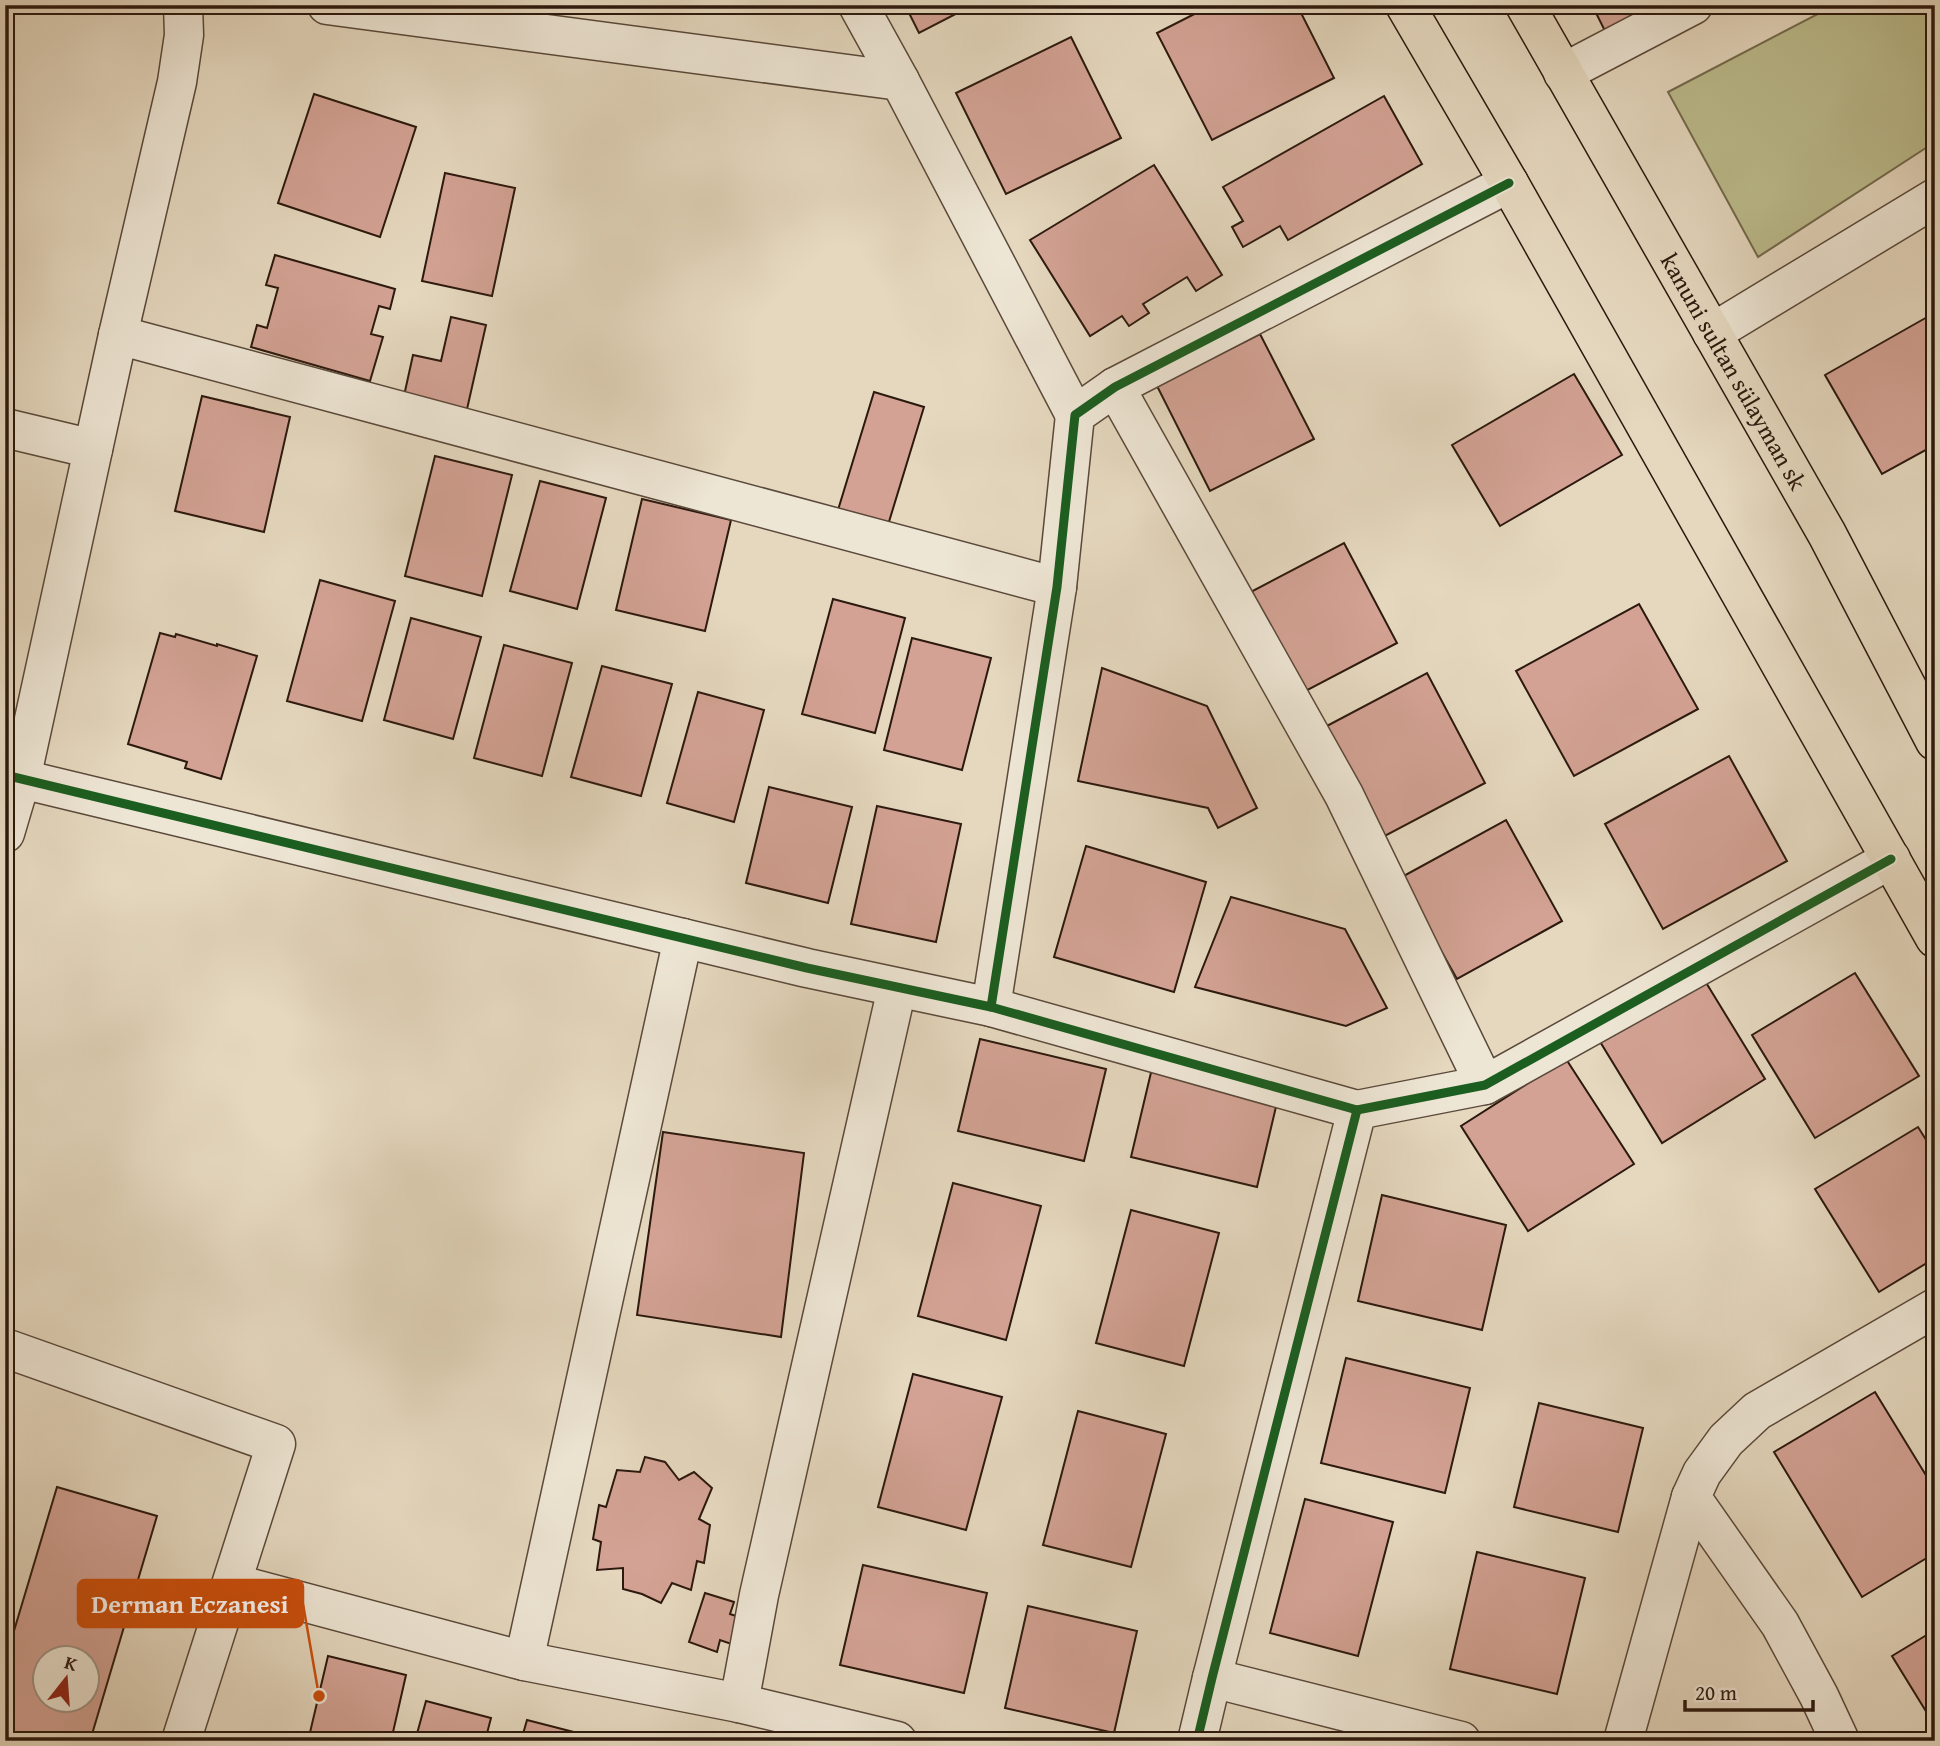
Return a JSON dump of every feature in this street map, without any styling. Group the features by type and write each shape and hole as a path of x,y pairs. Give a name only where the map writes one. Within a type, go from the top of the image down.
{"main road":[{"path":"1405,5 1509,183 1935,938"},
{"name":"kanuni sultan sülayman sk","path":"1525,5 1930,720"}],"street":[{"path":"5,833 13,777 93,449 177,82 184,35 183,5"},
{"path":"327,5 443,13 900,81"},
{"path":"858,5 1075,415 1057,587 991,1007"},
{"path":"1563,73 1693,5"},
{"path":"1075,415 1115,387 1509,183"},
{"path":"1712,333 1935,198"},
{"path":"118,335 1057,587"},
{"path":"1115,387 1344,795 1485,1085"},
{"path":"5,428 93,449"},
{"path":"13,777 683,938 991,1007 1357,1110 1485,1085 1891,859"},
{"path":"524,1661 683,938"},
{"path":"739,1703 759,1595 897,988"},
{"path":"1197,1741 1357,1110"},
{"path":"1623,1741 1691,1497 1702,1473 1726,1440 1757,1411 1935,1308"},
{"path":"5,1348 276,1444 181,1741"},
{"path":"1691,1497 1780,1624 1840,1741"},
{"path":"232,1583 524,1661 739,1703 897,1741"},
{"path":"1212,1678 1461,1741"}],"green space":[{"path":"1835,5 1935,5 1935,142 1758,257 1668,92"}],"building":[{"path":"905,5 973,5 919,33"},
{"path":"1212,5 1297,5 1334,78 1212,140 1157,33"},
{"path":"1592,5 1674,5 1608,37"},
{"path":"1071,37 1121,138 1006,194 956,93"},
{"path":"314,94 416,127 380,237 278,203"},
{"path":"1384,96 1422,164 1288,240 1280,226 1243,247 1232,227 1243,221 1223,187"},
{"path":"1154,165 1222,275 1196,291 1187,277 1143,304 1149,313 1129,326 1122,316 1090,336 1030,240"},
{"path":"445,173 515,188 492,296 422,281"},
{"path":"275,255 395,289 390,309 379,306 371,334 383,337 370,381 251,347 257,325 267,328 278,288 266,285"},
{"path":"1929,316 1935,327 1935,445 1882,474 1825,375"},
{"path":"451,317 486,325 465,418 402,405 413,355 441,361"},
{"path":"1260,334 1314,439 1210,491 1157,386"},
{"path":"1574,374 1622,455 1500,526 1452,445"},
{"path":"874,392 924,407 888,525 838,510"},
{"path":"202,396 290,417 264,532 175,511"},
{"path":"435,456 512,475 482,596 405,576"},
{"path":"540,481 606,498 577,609 510,591"},
{"path":"642,499 731,520 705,631 616,610"},
{"path":"1344,543 1397,643 1298,695 1245,595"},
{"path":"320,580 395,601 362,721 287,701"},
{"path":"833,599 905,618 875,733 802,714"},
{"path":"1639,604 1698,709 1574,776 1516,671"},
{"path":"411,618 481,637 453,739 384,720"},
{"path":"160,633 175,637 176,634 257,656 221,779 185,768 187,762 128,744"},
{"path":"912,638 991,658 962,770 884,750"},
{"path":"504,645 572,663 542,776 474,758"},
{"path":"602,666 672,684 641,796 571,777"},
{"path":"1102,668 1207,706 1257,808 1218,828 1208,808 1078,781"},
{"path":"1427,673 1485,783 1381,838 1323,728"},
{"path":"698,692 764,710 734,822 667,803"},
{"path":"1729,756 1787,861 1663,929 1605,824"},
{"path":"769,787 852,807 828,903 746,883"},
{"path":"877,806 961,824 936,942 851,924"},
{"path":"1506,820 1562,921 1457,979 1400,878"},
{"path":"1086,846 1206,882 1174,992 1054,957"},
{"path":"1231,897 1345,929 1387,1008 1346,1026 1195,987"},
{"path":"1855,973 1919,1076 1815,1138 1752,1035"},
{"path":"1702,976 1765,1079 1662,1143 1599,1040"},
{"path":"980,1039 1106,1069 1084,1161 958,1131"},
{"path":"1566,1059 1634,1164 1528,1231 1461,1126"},
{"path":"1153,1064 1279,1094 1257,1187 1131,1157"},
{"path":"1918,1127 1935,1154 1935,1258 1879,1292 1815,1189"},
{"path":"663,1132 804,1153 781,1337 637,1315"},
{"path":"953,1183 1041,1206 1006,1340 918,1316"},
{"path":"1382,1195 1506,1225 1482,1330 1358,1301"},
{"path":"1131,1210 1219,1233 1184,1366 1096,1343"},
{"path":"1346,1358 1470,1388 1445,1493 1321,1463"},
{"path":"913,1374 1002,1397 966,1530 878,1507"},
{"path":"1875,1392 1935,1490 1935,1553 1862,1597 1774,1452"},
{"path":"1539,1403 1643,1428 1618,1532 1514,1507"},
{"path":"1078,1411 1166,1434 1131,1567 1043,1545"},
{"path":"645,1457 665,1462 679,1480 694,1472 712,1488 699,1519 710,1525 704,1563 697,1561 691,1590 672,1583 661,1603 623,1589 623,1568 597,1570 601,1542 593,1539 599,1505 606,1507 617,1470 640,1472"},
{"path":"57,1487 157,1516 102,1701 102,1644 32,1644 32,1714 98,1714 90,1741 5,1741 5,1661"},
{"path":"1305,1499 1393,1522 1358,1656 1270,1633"},
{"path":"1477,1552 1585,1578 1557,1694 1450,1669"},
{"path":"863,1565 987,1593 964,1693 840,1665"},
{"path":"705,1593 734,1602 730,1614 752,1621 743,1648 720,1640 717,1652 689,1642"},
{"path":"1028,1606 1137,1631 1114,1733 1005,1708"},
{"path":"1935,1630 1935,1726 1892,1656"},
{"path":"328,1656 406,1675 391,1741 308,1741"},
{"path":"426,1701 491,1718 485,1741 415,1741"},
{"path":"527,1720 597,1738 596,1741 521,1741"}],"cycle path":[{"path":"991,1007 1057,587 1075,415 1115,387 1509,183"},
{"path":"5,775 807,968 991,1007 1357,1110"},
{"path":"1197,1741 1357,1110 1485,1085 1891,859"}],"place":[{"name":"Derman Eczanesi","path":"319,1696"}]}
